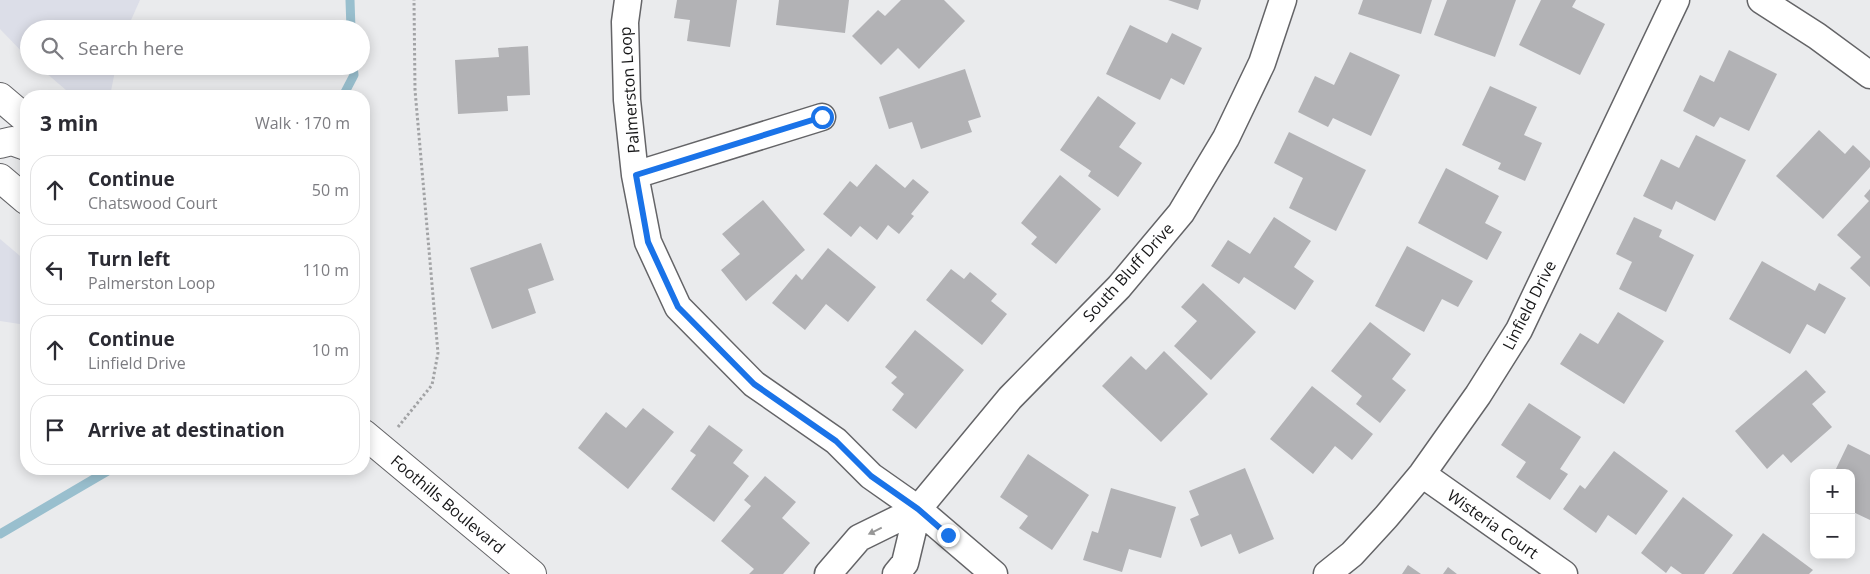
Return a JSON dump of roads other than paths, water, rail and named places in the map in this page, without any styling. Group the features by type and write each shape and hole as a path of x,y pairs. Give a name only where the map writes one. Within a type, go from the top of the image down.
{"main road":[{"path":"0,96 20,114"},
{"path":"0,144 12,141 20,144"},
{"path":"0,178 20,195"},
{"name":"Foothills Boulevard","path":"372,442 532,574"}],"street":[{"name":"Palmerston Loop","path":"628,0 625,22 627,100 636,175 648,242 678,307 754,384 836,441 871,476 918,509"},
{"name":"South Bluff Drive","path":"828,574 860,538 918,509 1010,398 1118,287 1181,213 1226,138 1262,63 1283,0"},
{"name":"Linfield Drive","path":"1327,574 1352,554 1386,518 1422,474 1478,396 1519,330 1676,0"},
{"path":"1761,0 1817,36 1870,75"},
{"path":"636,175 822,117"},
{"name":"Wisteria Court","path":"1422,474 1564,574"},
{"path":"918,509 994,574"},
{"name":"South Bluff Drive","path":"896,574 905,563 918,509"}],"waterway":[{"path":"350,0 351,20"},
{"path":"346,90 354,75"},
{"path":"0,534 101,475"}]}
